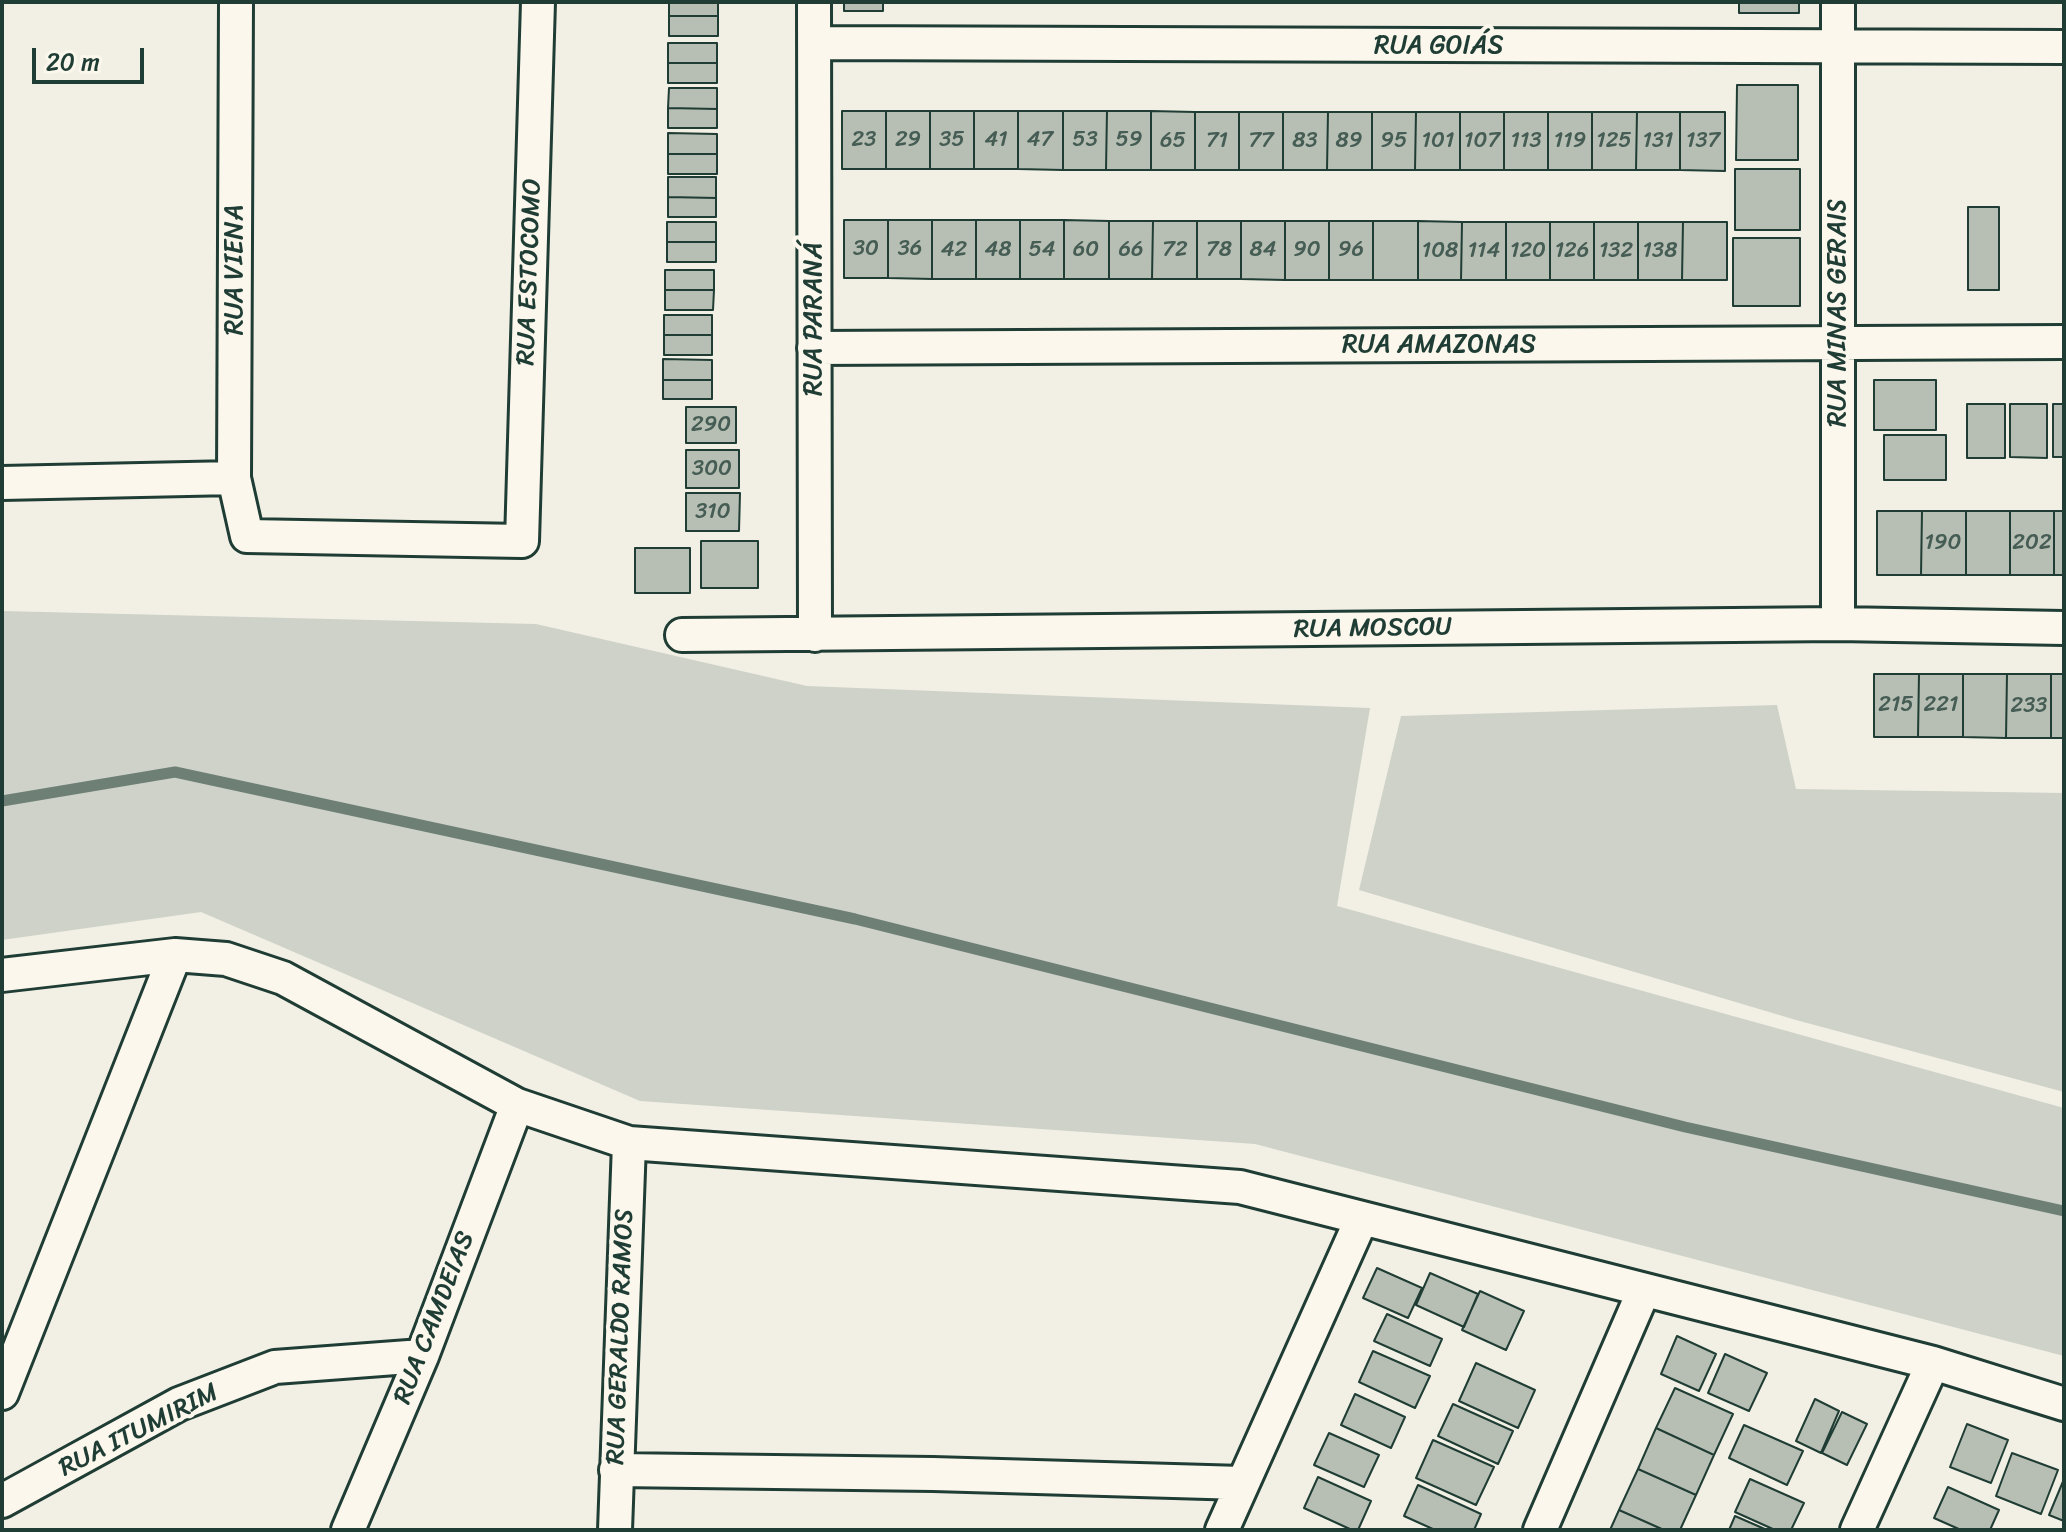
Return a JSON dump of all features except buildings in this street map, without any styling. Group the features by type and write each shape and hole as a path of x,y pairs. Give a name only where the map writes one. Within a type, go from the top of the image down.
{"street":[{"name":"RUA VIENA","path":"236,2 234,478 247,536"},
{"name":"RUA ESTOCOMO","path":"247,536 522,541 538,2"},
{"name":"RUA PARANÁ","path":"814,2 815,635"},
{"name":"RUA MINAS GERAIS","path":"1838,2 1838,624"},
{"name":"RUA GOIÁS","path":"814,43 2064,47"},
{"name":"RUA AMAZONAS","path":"814,348 2064,342"},
{"path":"2,483 234,478"},
{"name":"RUA MOSCOU","path":"682,635 1838,624 2064,628"},
{"path":"2,975 175,955 226,959 283,978 517,1105 629,1143 1240,1187 1933,1363 2064,1404"},
{"path":"2,1393 175,955"},
{"name":"RUA CAMDEIAS","path":"348,1530 422,1356 517,1105"},
{"name":"RUA GERALDO RAMOS","path":"615,1530 629,1143"},
{"path":"1222,1530 1362,1218"},
{"path":"1540,1530 1644,1290"},
{"name":"RUA ITUMIRIM","path":"2,1501 179,1404 275,1367 422,1356"},
{"path":"1857,1530 1933,1363"},
{"path":"616,1470 933,1474 1242,1483"}],"shaded area":[{"path":"2,611 536,624 807,686 1370,708 1337,906 2064,1108 2064,1356 1255,1144 640,1101 201,912 2,940"},
{"path":"1777,705 1796,789 2064,793 2064,1092 1796,1020 1359,890 1401,716"}],"waterway":[{"path":"2,801 175,772 855,919 1685,1127 2064,1211"}]}
